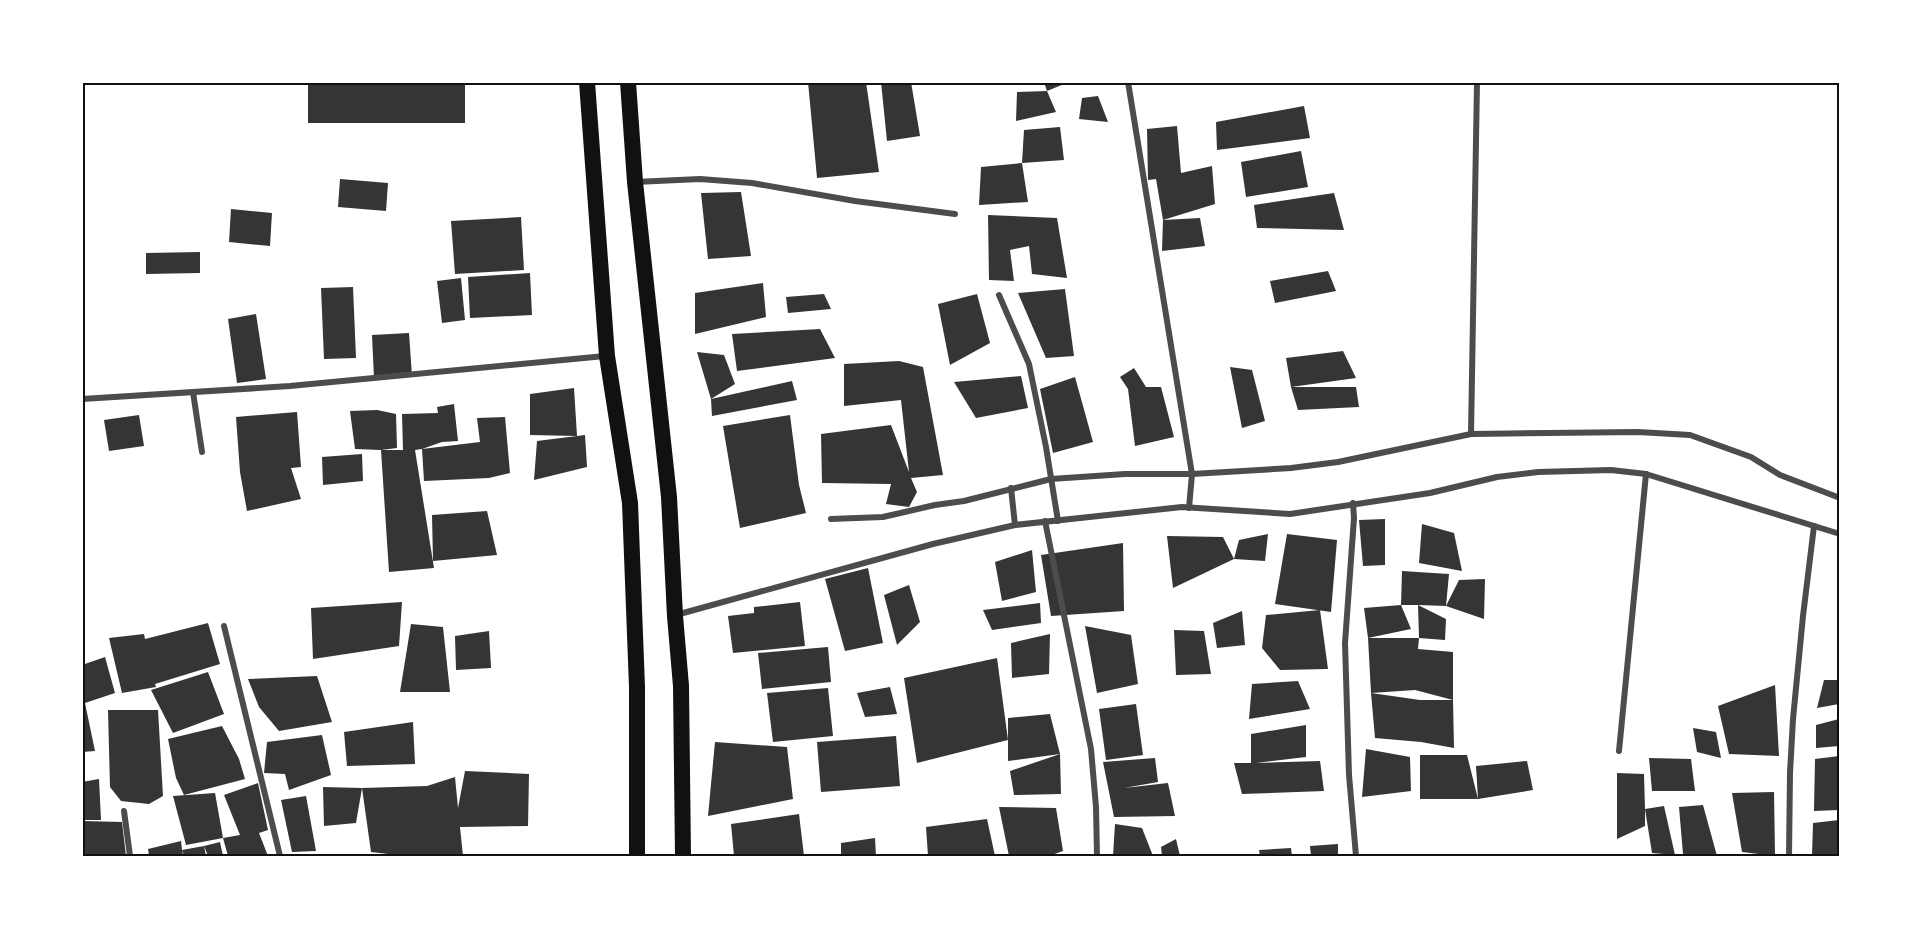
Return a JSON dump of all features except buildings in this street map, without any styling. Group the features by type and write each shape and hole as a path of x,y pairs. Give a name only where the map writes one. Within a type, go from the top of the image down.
{"highway":[{"path":"587,82 607,356 630,503 637,687 637,856"},
{"path":"628,82 635,182 669,497 681,686 683,856"}],"street":[{"path":"1128,82 1192,474 1189,508"},
{"path":"1471,434 1477,82"},
{"path":"635,182 700,178 752,183 855,201 955,214"},
{"path":"999,295 1029,364 1058,521"},
{"path":"82,399 290,386 607,356"},
{"path":"193,392 202,452"},
{"path":"831,519 883,517 964,501 1051,479 1290,468 1338,462 1471,434 1638,432 1690,435 1751,457 1780,475 1839,498"},
{"path":"675,616 933,544 1016,525 1182,507 1290,514 1430,493 1497,477 1538,472 1611,470 1646,474 1839,534"},
{"path":"1618,751 1646,474"},
{"path":"1011,488 1016,525"},
{"path":"1353,504 1354,518 1345,643 1349,775 1356,856"},
{"path":"1045,521 1091,749 1097,856"},
{"path":"1789,856 1793,719 1814,526"},
{"path":"224,626 280,856"},
{"path":"124,811 130,856"}]}
